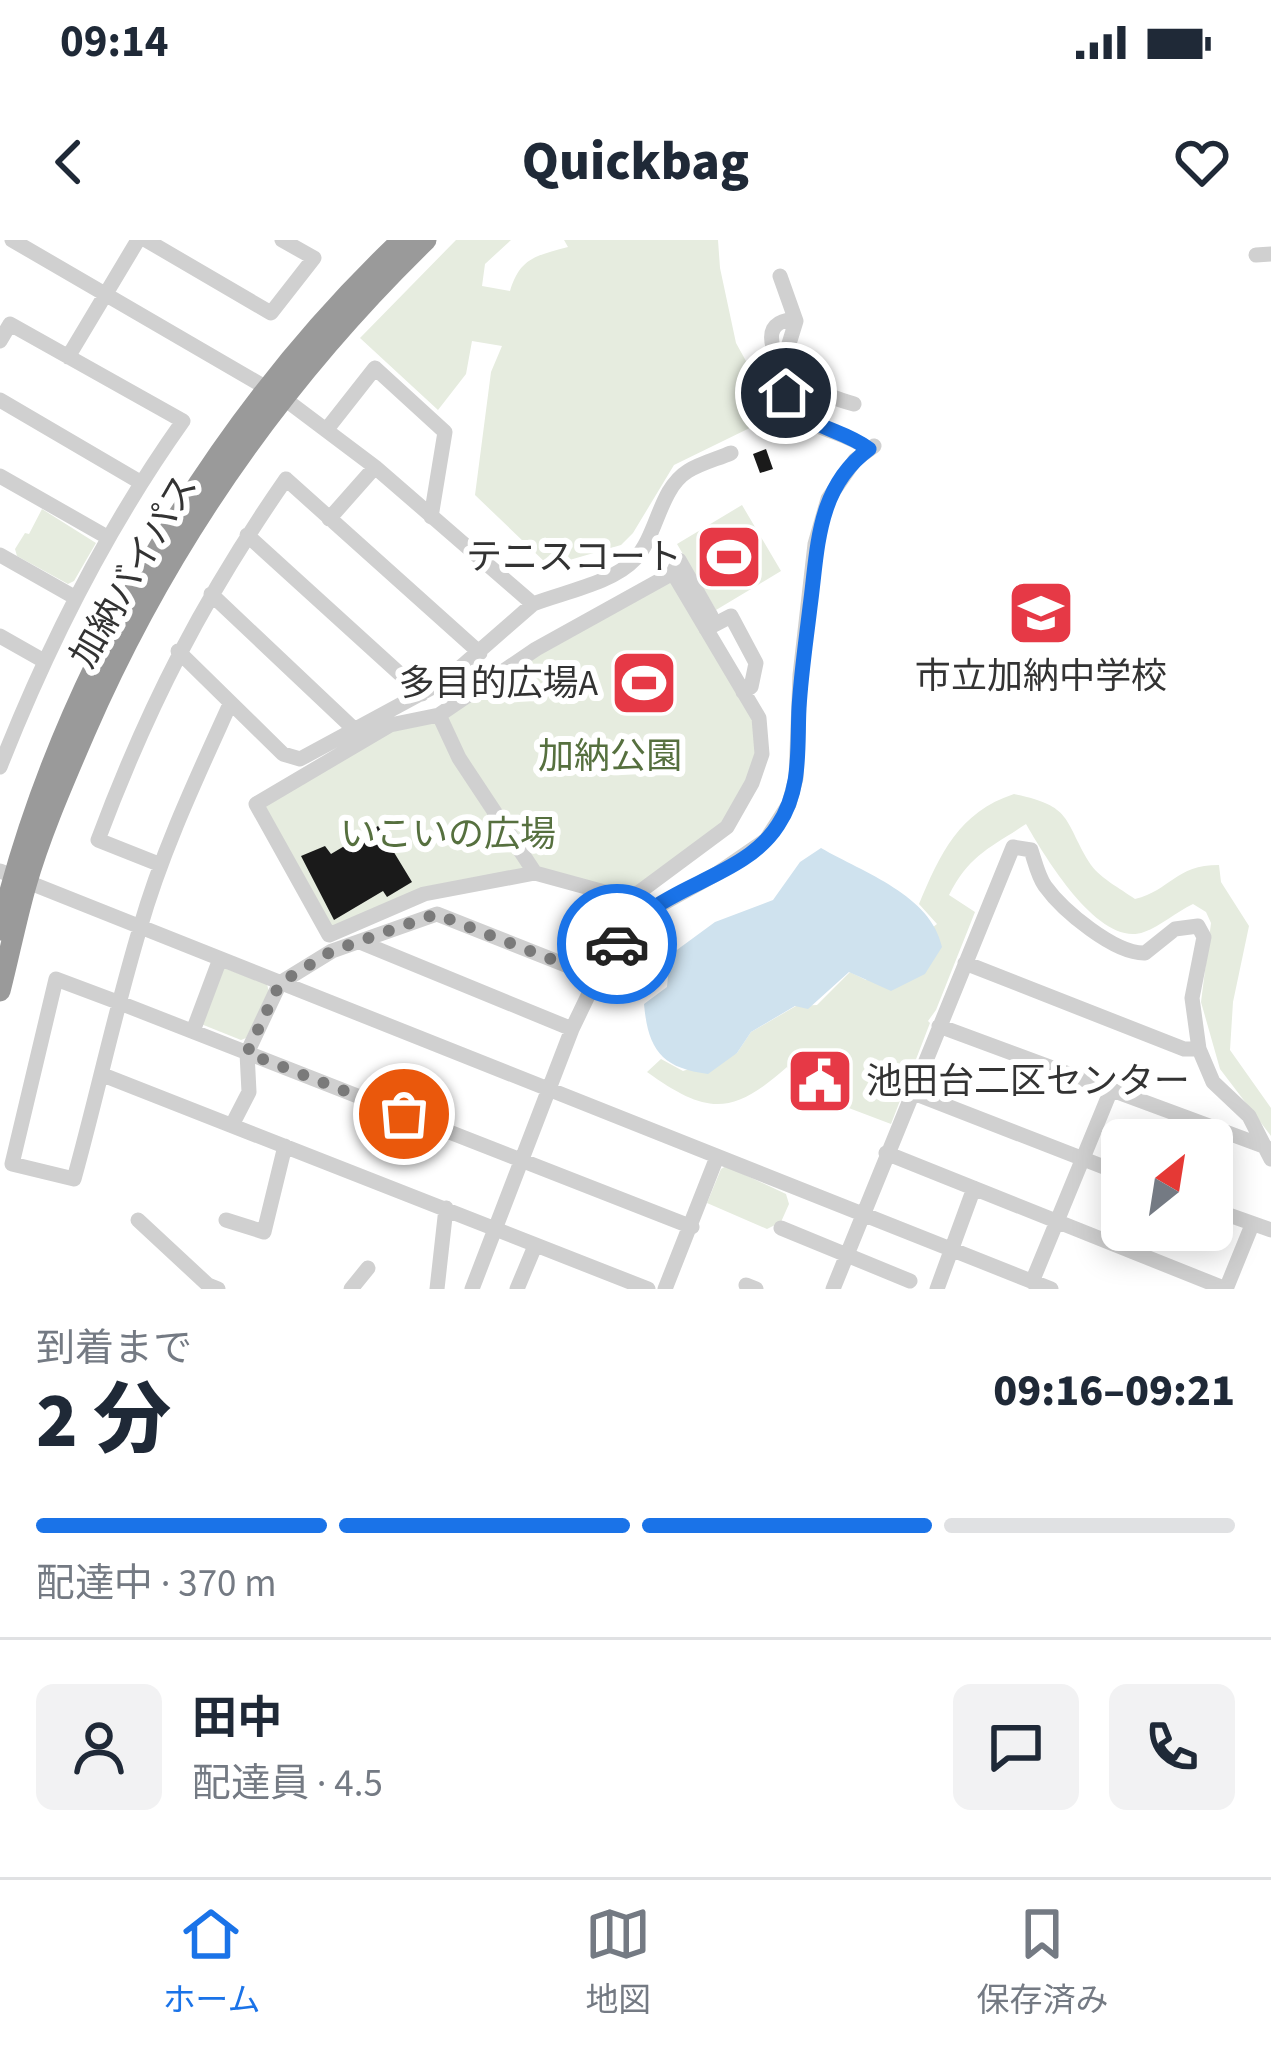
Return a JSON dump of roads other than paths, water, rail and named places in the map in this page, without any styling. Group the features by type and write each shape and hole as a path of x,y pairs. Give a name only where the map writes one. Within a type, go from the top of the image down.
{"highway":[{"name":"加納バイパス","path":"275,393 318,328 402,240"},
{"name":"加納バイパス","path":"0,930 49,769 139,583 197,488 275,393 426,240"},
{"name":"加納バイパス","path":"0,991 13,876"}],"street":[{"path":"12,240 275,393 375,467 533,604"},
{"path":"68,357 142,240 271,313 314,258 283,240"},
{"path":"780,277 796,321 788,347 807,385 854,404"},
{"path":"472,1289 594,976 646,913 747,855 779,824 796,778 800,675 815,544 828,499 855,460 872,448 796,412 770,337 782,320 793,327"},
{"path":"0,341 10,324 183,422 107,537 44,661 0,767"},
{"path":"326,429 375,368 445,432 431,517"},
{"path":"0,400 140,482"},
{"path":"178,651 283,754 300,759 422,694 480,653 533,604 622,570 653,532 672,486 686,472 731,453"},
{"path":"329,519 375,467"},
{"path":"0,476 107,537"},
{"path":"161,866 98,840 133,745 178,651 286,479 480,653"},
{"path":"248,535 422,694"},
{"path":"0,555 76,598"},
{"path":"577,969 600,932 630,899 727,827 762,754 759,718 682,580 536,649 439,716 390,725 256,804 329,935 424,893 535,873 630,899"},
{"path":"211,594 356,731"},
{"path":"709,623 731,616 756,663 751,687 743,692"},
{"path":"0,636 44,661"},
{"path":"230,704 140,926 120,1003 103,1075 74,1179 12,1164 56,979 120,1003 193,1031 692,1227"},
{"path":"439,716 459,758 535,873"},
{"path":"0,717 16,727"},
{"path":"833,1289 1013,847 1031,850 1044,885 1081,921 1119,948 1145,953 1175,928 1198,926 1204,938 1192,998 1199,1048 1214,1082 1249,1116 1269,1153"},
{"path":"13,876 1051,1289"},
{"path":"232,1125 249,1092 247,1053 280,983 332,951 436,914 594,976"},
{"path":"360,942 572,1029"},
{"path":"193,1031 220,959"},
{"path":"965,963 1184,1049 1199,1048"},
{"path":"939,1026 1269,1153"},
{"path":"103,1075 648,1289"},
{"path":"1033,1282 1111,1090"},
{"path":"911,1092 1101,1166"},
{"path":"226,1220 264,1232 285,1145"},
{"path":"886,1153 1226,1289 1252,1225"},
{"path":"665,1289 717,1156"},
{"path":"937,1289 974,1188"},
{"path":"437,1289 446,1208"},
{"path":"1233,1217 1271,1230"},
{"path":"138,1220 218,1289"},
{"path":"781,1228 910,1281"},
{"path":"517,1289 535,1246"},
{"path":"351,1289 368,1268"}],"water":[{"path":"821,848 894,887 924,913 942,947 925,974 891,991 849,972 808,1009 795,1006 751,1032 737,1053 708,1074 669,1061 649,1034 644,1004 667,987 670,955 715,922 773,900 800,862"}],"place":[{"name":"テニスコート","path":"729,557"},
{"name":"市立加納中学校","path":"1041,613"},
{"name":"多目的広場A","path":"644,683"},
{"name":"池田台二区センター","path":"820,1081"}],"park label":[{"name":"加納公園","path":"610,756"},
{"name":"いこいの広場","path":"448,834"}]}
